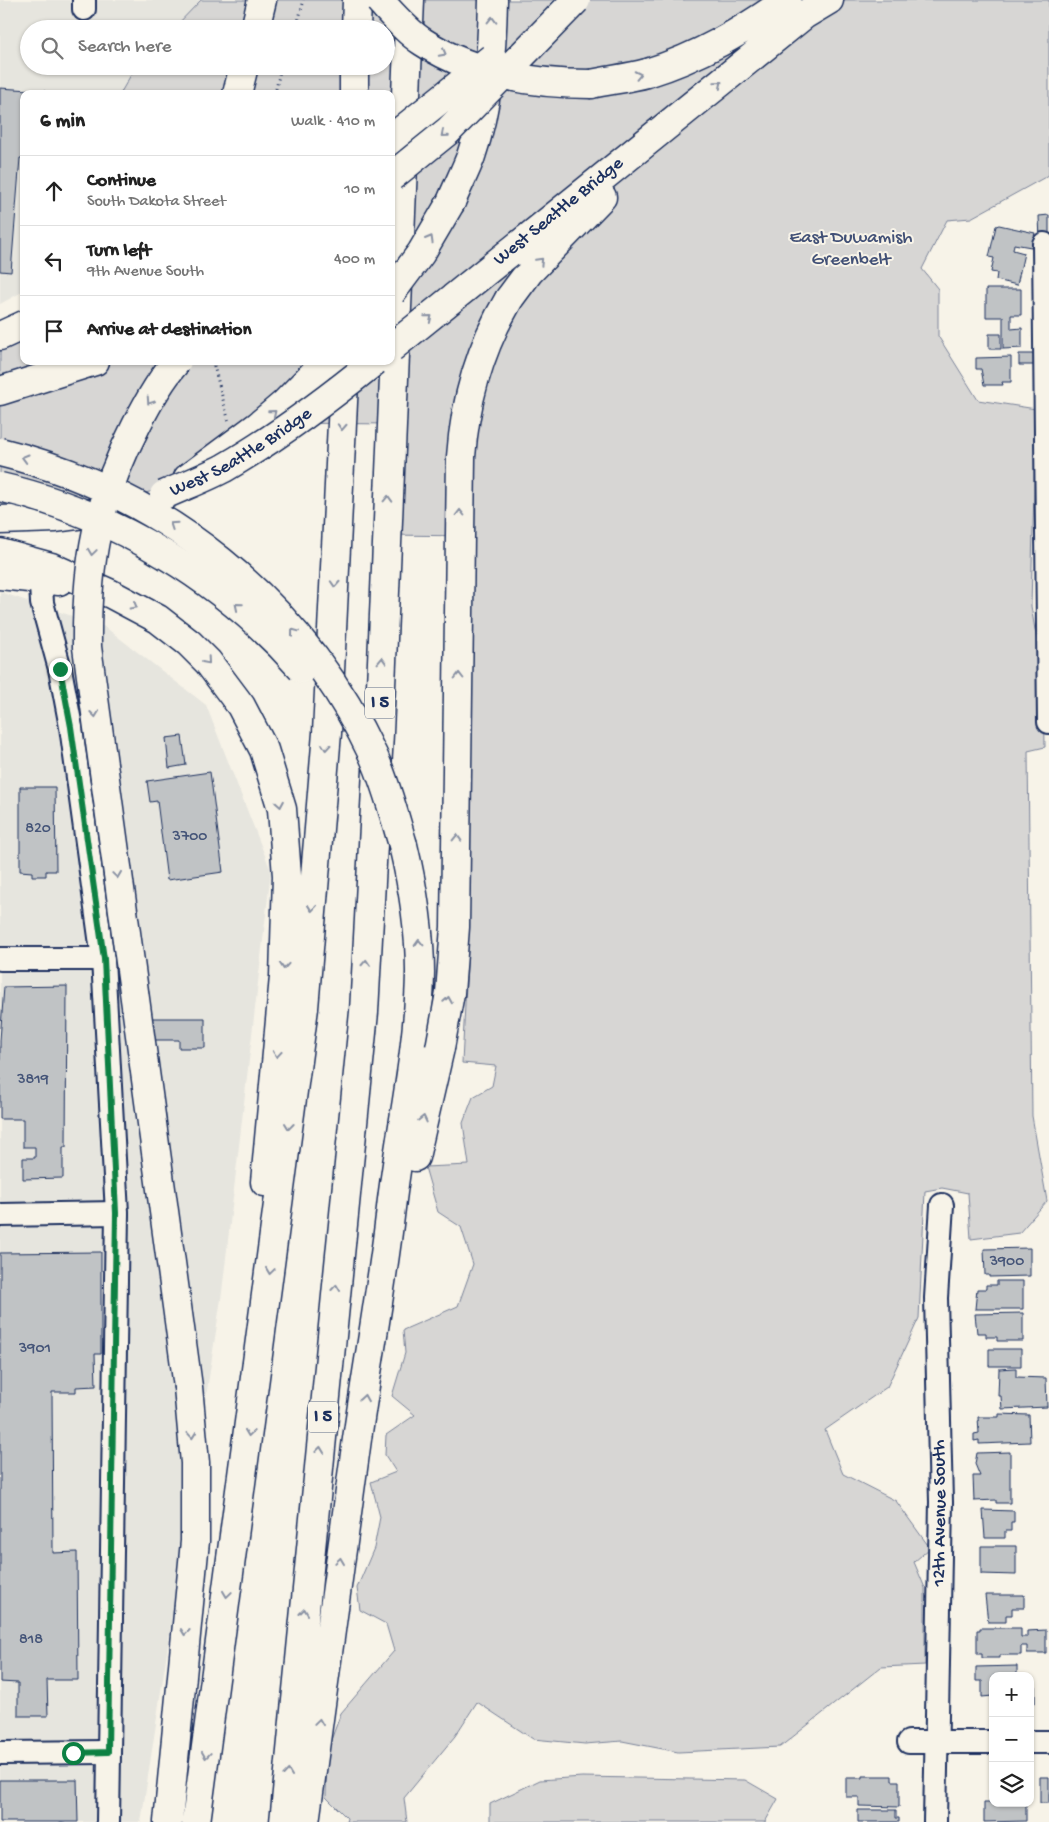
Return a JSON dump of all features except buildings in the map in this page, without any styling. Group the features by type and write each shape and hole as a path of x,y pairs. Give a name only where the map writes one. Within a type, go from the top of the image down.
{"highway":[{"path":"257,20 262,0"},
{"path":"356,20 357,0"},
{"path":"379,0 422,42 456,60 521,79 554,84 591,84 645,73 680,62 737,34 787,0"},
{"name":"I 5","path":"395,329 410,0"},
{"path":"395,288 421,254 451,202 471,155 484,101 492,38 492,0"},
{"path":"395,136 566,0"},
{"path":"395,174 448,131 576,0"},
{"path":"305,1822 357,1441 387,1250 406,1195 427,1046 451,984 456,918 461,445 468,396 483,351 509,299 529,272 681,115 804,15 829,0"},
{"path":"238,90 242,75"},
{"path":"354,75 354,90"},
{"name":"West Seattle Bridge","path":"395,345 681,115"},
{"path":"0,336 20,327"},
{"path":"0,375 34,365"},
{"path":"0,390 82,365"},
{"path":"168,1822 195,1541 194,1463 188,1387 87,647 86,599 91,555 102,504 118,461 145,409 174,365"},
{"path":"164,495 258,426 284,404 322,365"},
{"path":"196,1822 277,1223 264,1178 292,1007 328,734 345,365"},
{"name":"West Seattle Bridge","path":"3,519 56,518 126,508 164,495 222,469 272,438 334,395 370,365"},
{"name":"I 5","path":"284,1822 364,1012 379,733 393,365"},
{"path":"0,452 62,470 150,511 207,548 250,585 287,623 334,686 353,717 375,760 403,845 413,892 418,932 419,988 427,1046"},
{"path":"0,487 49,501 134,538 206,582 262,628 309,677 348,733 378,788 403,845"},
{"path":"0,553 37,562 95,586 158,619 189,643 208,662 234,696 264,750 279,796 285,841 292,1007"},
{"path":"0,575 95,586"}],"street":[{"path":"1044,244 1048,419 1049,722"},
{"path":"41,585 42,602 60,669 71,727 104,959 116,1213 108,1822"},
{"path":"0,960 104,959"},
{"name":"12th Avenue South","path":"935,1822 941,1502 936,1298 942,1205"},
{"path":"0,1215 116,1213"},
{"path":"909,1742 989,1742"},
{"path":"1034,1742 1049,1742"},
{"path":"0,1753 108,1752"}],"path":[{"path":"298,20 304,0"},
{"path":"276,90 279,75"},
{"path":"214,365 231,429"}],"shaded area":[{"path":"0,0 235,0 232,20 20,20 20,75 216,75 208,90 20,90 20,293 0,304"},
{"path":"0,592 105,627 206,705 271,871 222,1292 141,1822 0,1822"}],"green space":[{"name":"East Duwamish Greenbelt","path":"201,0 1049,0 1049,175 971,218 947,220 922,269 938,289 938,336 978,400 1036,409 1031,606 1044,684 1045,747 1028,751 1032,1116 1047,1201 1019,1233 971,1239 968,1193 942,1188 925,1191 919,1318 887,1387 825,1430 843,1474 896,1501 930,1548 914,1562 925,1588 925,1665 881,1667 780,1747 678,1752 622,1741 585,1744 533,1739 477,1702 455,1736 404,1798 407,1822 346,1822 347,1818 326,1797 327,1751 341,1713 394,1651 386,1624 360,1610 357,1588 374,1548 380,1517 371,1482 396,1472 385,1455 386,1435 415,1415 392,1396 405,1353 403,1330 458,1306 473,1264 461,1227 438,1212 425,1167 469,1165 463,1123 473,1097 492,1086 496,1066 462,1063 468,946 474,536 388,535 393,424 282,423 153,491 72,513 0,517 0,334 20,326 20,365 395,365 395,90 122,90 131,75 395,75 395,20 182,20"},
{"path":"582,1777 745,1780 778,1799 765,1822 490,1822 490,1804 540,1780"}],"route":[{"path":"60,669 71,727 104,959 116,1213 108,1752 73,1753"}]}
